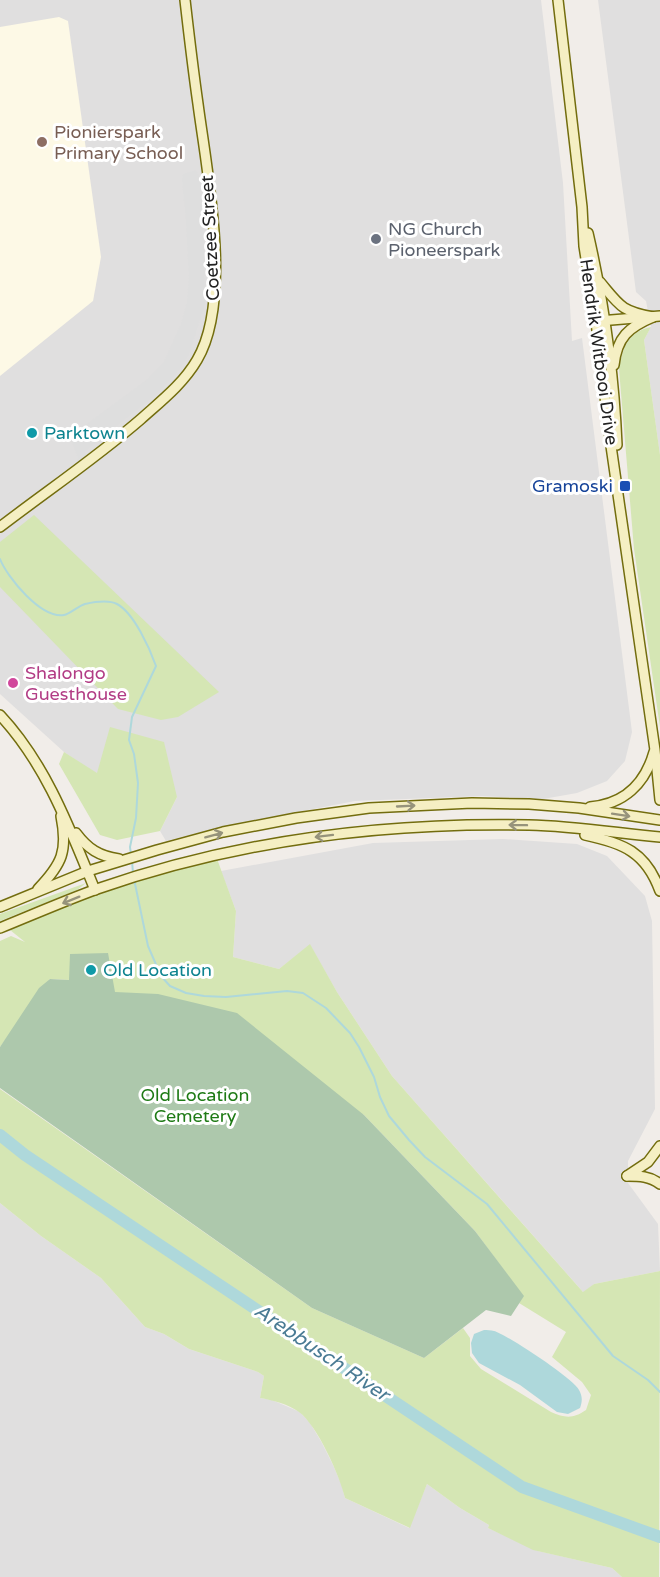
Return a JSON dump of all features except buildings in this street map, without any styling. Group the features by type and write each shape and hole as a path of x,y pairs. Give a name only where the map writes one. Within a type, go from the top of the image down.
{"main road":[{"name":"Coetzee Street","path":"0,527 98,454 164,399 175,389 192,366 203,344 215,302 214,258 207,168 185,0"},
{"name":"Hendrik Witbooi Drive","path":"558,0 582,207 584,246 613,376 618,496"},
{"name":"Hendrik Witbooi Drive","path":"582,207 598,281 618,496 655,750 660,800"},
{"path":"598,281 626,310 657,316"},
{"path":"601,321 657,316"},
{"path":"613,376 617,349 622,339 636,324 657,316"},
{"path":"0,715 30,753 68,821 85,845 109,858 123,859"},
{"path":"655,750 660,764"},
{"path":"579,808 600,806 626,796 642,780 655,750"},
{"path":"0,907 123,859 223,832 369,808 472,802 579,808 660,820"},
{"path":"37,891 63,856 63,827 58,803"},
{"path":"68,821 95,890"},
{"path":"0,928 126,880 285,841 374,830 471,825 548,826 660,837"},
{"path":"548,826 612,841 628,848 650,868 660,891"},
{"path":"660,1146 648,1162 627,1176 644,1176 660,1184"}],"shaded area":[{"path":"0,0 541,0 563,183 572,341 582,338 632,732 625,761 607,781 577,793 543,799 482,796 355,801 221,827 166,841 160,831 177,797 97,774 64,752 0,694"},
{"path":"598,0 660,0 660,455 644,340 651,327 646,301 636,292"},
{"name":"Pionierspark Primary School","path":"59,17 68,21 101,257 93,301 0,376 0,27"},
{"path":"196,170 200,179 203,211 205,304 189,354 178,371 156,394 86,450 89,461 77,470 78,458 71,439 72,435 148,379 164,362 181,324 187,302 189,277 182,179 183,174"},
{"path":"503,839 577,844 607,856 645,896 652,921 655,1109 628,1161 628,1183 658,1224 660,1271 594,1284 584,1293 392,1076 337,992 310,945 279,969 233,957 236,911 221,871 373,843"},
{"path":"0,1203 41,1236 101,1278 145,1327 164,1334 189,1349 264,1376 260,1398 272,1400 300,1412 310,1423 333,1465 345,1498 409,1528 427,1484 460,1508 489,1525 488,1528 538,1551 612,1568 622,1577 0,1577"}],"green space":[{"path":"651,327 644,340 660,455 660,727 634,549 619,369 622,354 628,342 643,329"},
{"path":"34,515 219,692 178,717 161,720 118,709 0,587 0,542"},
{"path":"110,727 164,742 177,797 160,831 117,840 100,835 59,764 64,752 97,773"},
{"path":"216,856 236,911 233,957 279,969 310,944 337,992 392,1076 583,1292 594,1284 660,1271 659,1577 622,1577 612,1568 533,1550 488,1528 489,1525 460,1508 427,1484 410,1528 345,1498 327,1452 306,1419 290,1407 260,1398 264,1376 189,1349 164,1334 145,1327 101,1278 41,1236 0,1203 0,1089 312,1308 424,1358 463,1328 470,1338 470,1356 481,1369 556,1414 573,1416 586,1410 591,1395 582,1382 552,1357 566,1332 519,1303 523,1296 475,1231 364,1115 114,992 107,953 69,980 50,979 0,1047 0,941 11,936 25,942 5,926 95,890"},
{"path":"86,883 77,890 0,921 0,914"},
{"name":"Old Location Cemetery","path":"108,953 115,992 158,994 237,1013 364,1115 475,1231 524,1296 511,1316 486,1310 424,1358 312,1308 0,1088 0,1047 39,988 50,979 69,980 70,954"}],"water":[{"path":"484,1330 494,1331 512,1340 574,1384 582,1399 580,1408 568,1414 557,1412 520,1385 479,1363 472,1353 471,1343 474,1334"}],"waterway":[{"path":"0,559 17,586 35,604 55,614 64,615 89,603 117,604 135,623 150,650 156,666 132,717 129,740 134,754 138,783 131,855"},
{"path":"132,861 133,873"},
{"path":"134,879 148,946 161,976 170,986 186,993 204,996 226,997 287,991 303,993 326,1008 350,1033 359,1047 389,1116 409,1140 425,1157 487,1204 613,1356 648,1380 660,1392"},
{"name":"Arebbusch River","path":"0,1135 25,1155 522,1487 660,1537"}],"place":[{"name":"Pionierspark Primary School","path":"42,142"},
{"name":"NG Church Pioneerspark","path":"376,239"},
{"name":"Parktown","path":"32,433"},
{"name":"Gramoski","path":"625,486"},
{"name":"Shalongo Guesthouse","path":"13,683"},
{"name":"Old Location","path":"91,970"}]}
